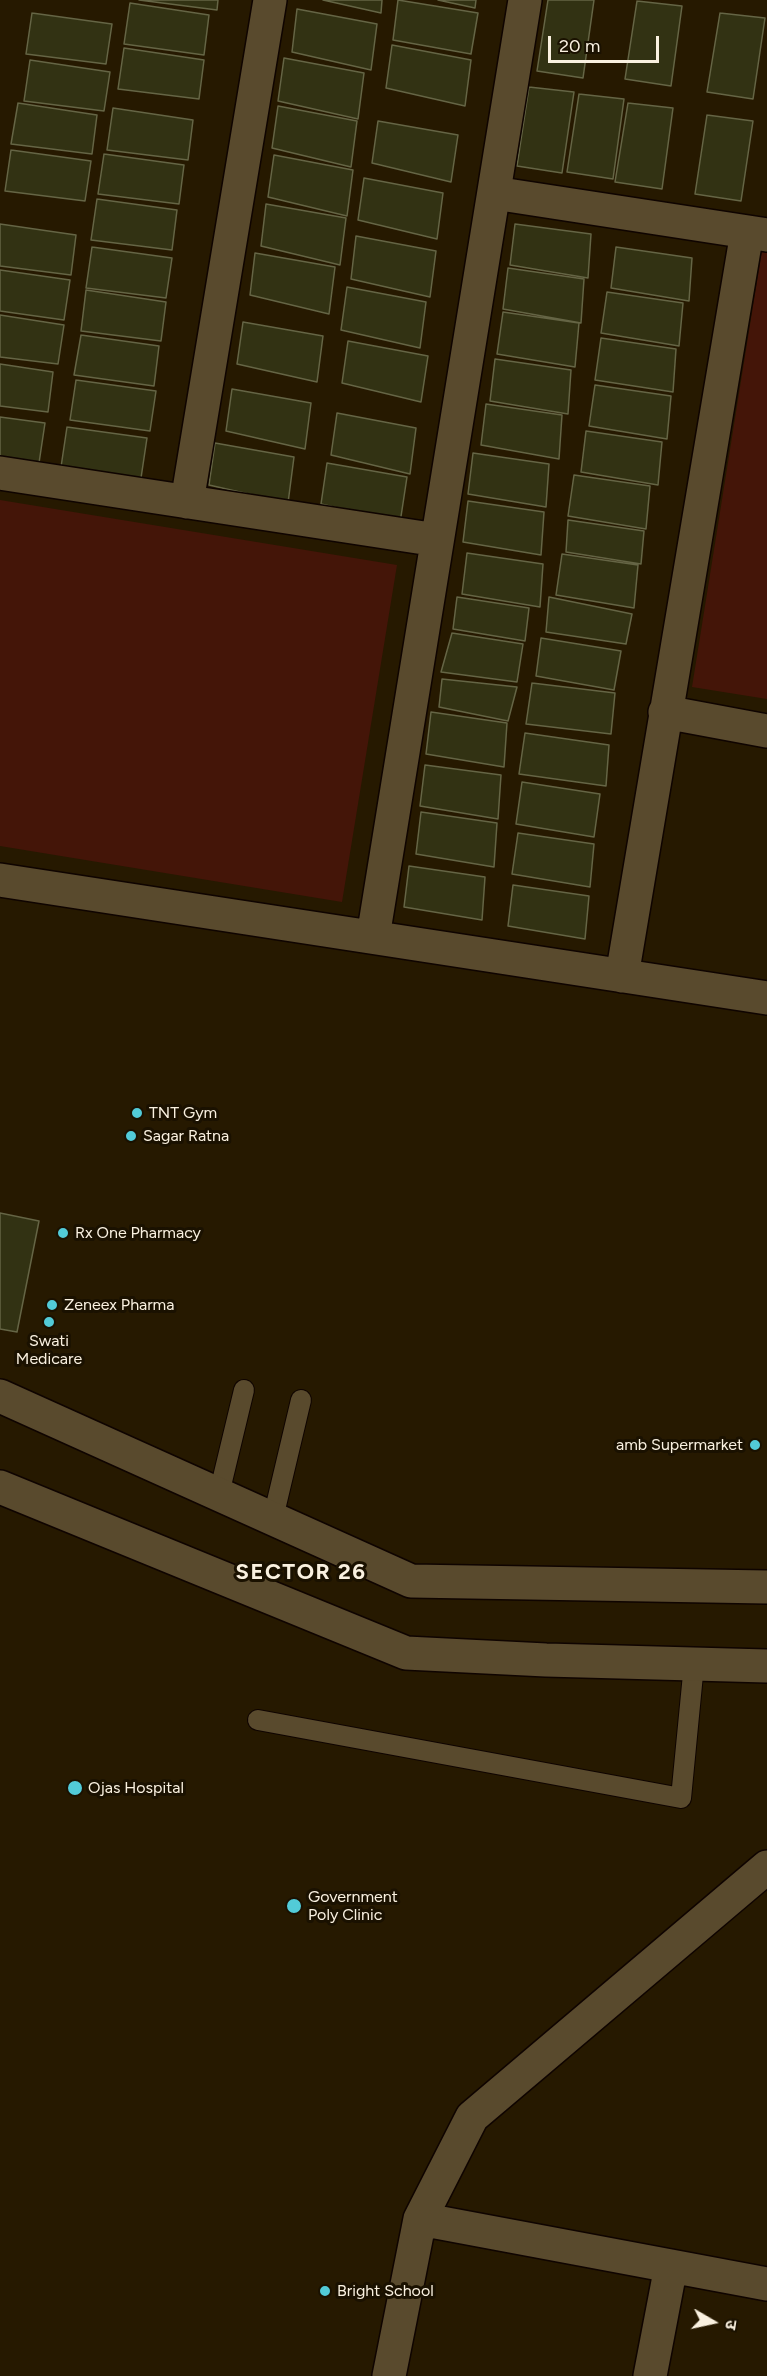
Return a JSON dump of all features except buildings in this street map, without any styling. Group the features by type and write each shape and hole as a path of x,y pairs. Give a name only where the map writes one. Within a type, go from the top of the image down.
{"street":[{"path":"187,501 270,0"},
{"path":"373,937 525,0"},
{"path":"494,193 757,234 665,712 622,976"},
{"path":"0,473 437,540"},
{"path":"665,712 767,731"},
{"path":"0,880 767,998"},
{"path":"0,1396 411,1581 767,1587"},
{"path":"0,1487 405,1653 767,1666"},
{"path":"389,2376 420,2219 472,2117 767,1867"},
{"path":"420,2219 767,2284"},
{"path":"651,2376 671,2266"}],"lane":[{"path":"219,1494 244,1390"},
{"path":"273,1518 301,1400"},
{"path":"258,1720 681,1798 694,1664"}],"shaded area":[{"path":"762,250 767,251 767,699 692,687"},
{"path":"0,500 397,565 342,902 0,846"}],"place":[{"name":"TNT Gym","path":"137,1113"},
{"name":"Sagar Ratna","path":"131,1136"},
{"name":"Rx One Pharmacy","path":"63,1233"},
{"name":"Zeneex Pharma","path":"52,1305"},
{"name":"Swati Medicare","path":"49,1322"},
{"name":"amb Supermarket","path":"755,1445"},
{"name":"Ojas Hospital","path":"75,1788"},
{"name":"Government Poly Clinic","path":"294,1906"},
{"name":"Bright School","path":"325,2291"}],"district":[{"name":"SECTOR 26","path":"301,1573"}]}
